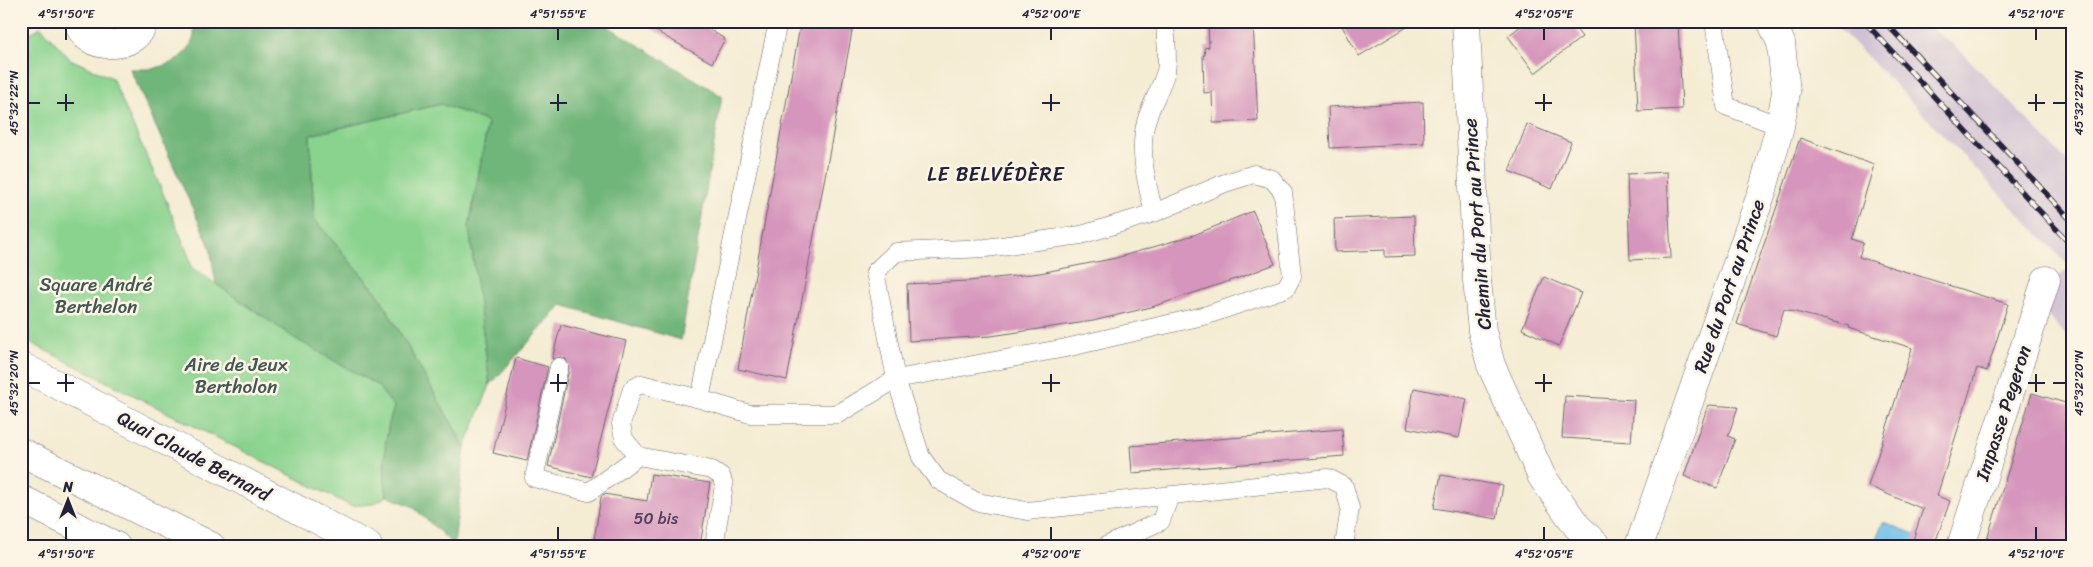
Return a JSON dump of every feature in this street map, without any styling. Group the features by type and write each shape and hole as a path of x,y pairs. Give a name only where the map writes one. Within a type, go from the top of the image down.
{"main road":[{"path":"79,21 80,27 89,40 106,45 122,43 134,37 143,26 143,21"},
{"name":"Chemin du Port au Prince","path":"1466,21 1477,280 1482,332 1491,365 1542,477 1577,526 1597,546"},
{"name":"Rue du Port au Prince","path":"1639,546 1763,189 1780,126 1786,92 1781,43 1771,21"},
{"name":"Impasse Pegeron","path":"1961,546 2046,280"},
{"name":"Quai Claude Bernard","path":"21,366 368,546"},
{"path":"21,452 212,546"},
{"path":"21,498 116,546"}],"lane":[{"path":"700,399 778,21"},
{"path":"1154,213 1144,171 1143,145 1146,122 1166,69 1165,21"},
{"path":"1714,21 1726,106 1780,126"},
{"path":"714,546 724,485 720,476 712,470 638,456 624,440 621,424 632,390 641,384 750,414 838,414 896,379 1066,348 1207,315 1286,288 1292,276 1283,192 1272,178 1254,174 1225,183 1154,213 1080,234 986,248 896,252 875,272 896,379 921,457 938,480 977,502 1027,511 1328,478 1344,486 1350,508 1344,546"},
{"path":"559,367 534,478 589,492 638,456"},
{"path":"1106,546 1161,521 1170,495"}],"shaded area":[{"path":"1831,21 1923,21 1961,51 2072,166 2072,341 2041,309 2055,280 2070,267"}],"green space":[{"path":"194,21 599,21 722,96 681,340 562,305 490,385 469,227 488,122 441,104 310,135 314,219 378,294 465,447 454,545 412,506 387,496 385,451 394,407 377,385 296,339 216,284 210,247 130,69 153,69 174,62 188,50 194,37"},
{"name":"Square André Berthelon","path":"41,27 70,59 112,78 165,198 189,257 191,267 296,339 377,385 394,407 385,451 387,496 373,504 351,506 21,338 21,38"},
{"path":"441,104 488,122 469,227 490,385 465,447 378,294 314,219 310,135"}],"water":[{"path":"1883,522 1925,538 1922,546 1887,546 1875,541"}],"building":[{"path":"638,21 695,21 725,39 712,63"},
{"path":"801,21 854,21 787,380 738,369"},
{"path":"1208,21 1253,21 1258,121 1213,123 1212,92 1204,93 1203,55 1205,55 1204,48 1209,47"},
{"path":"1339,21 1417,21 1359,56"},
{"path":"1527,21 1570,21 1582,37 1535,73 1508,36"},
{"path":"1634,21 1678,21 1682,109 1638,111"},
{"path":"1423,102 1424,143 1330,148 1328,107"},
{"path":"1527,124 1571,142 1552,189 1509,171"},
{"path":"1800,138 1874,165 1852,239 1863,243 1859,257 2008,304 1987,371 1977,368 1937,496 1950,501 1934,546 1911,546 1923,509 1868,486 1912,348 1848,328 1849,326 1784,309 1776,336 1737,324"},
{"path":"1667,172 1671,258 1630,260 1627,174"},
{"path":"1253,211 1275,264 1244,276 1155,306 1093,321 991,336 909,341 907,284 969,281 1040,273 1116,258 1194,235"},
{"path":"1414,216 1415,256 1385,257 1385,250 1335,252 1334,219"},
{"path":"1544,277 1581,293 1559,346 1522,329"},
{"path":"561,325 626,341 591,477 548,466 569,369 566,359 561,357 552,359"},
{"path":"516,358 548,367 527,461 493,453"},
{"path":"1414,388 1467,399 1459,438 1407,428"},
{"path":"2032,393 2072,405 2072,532 2068,546 1985,546"},
{"path":"1565,396 1634,400 1631,442 1562,438"},
{"path":"1708,405 1738,407 1728,436 1735,439 1717,488 1684,476"},
{"path":"1342,429 1344,456 1132,473 1130,446"},
{"path":"651,474 710,483 700,546 593,546 601,497 604,494 647,501"},
{"path":"1441,475 1503,486 1497,519 1434,508"}],"railway":[{"path":"1864,21 2072,246"},
{"path":"1884,21 2072,221"}],"district":[{"name":"LE BELVÉDÈRE","path":"996,174"}],"park label":[{"name":"Aire de Jeux Bertholon","path":"236,375"}]}
